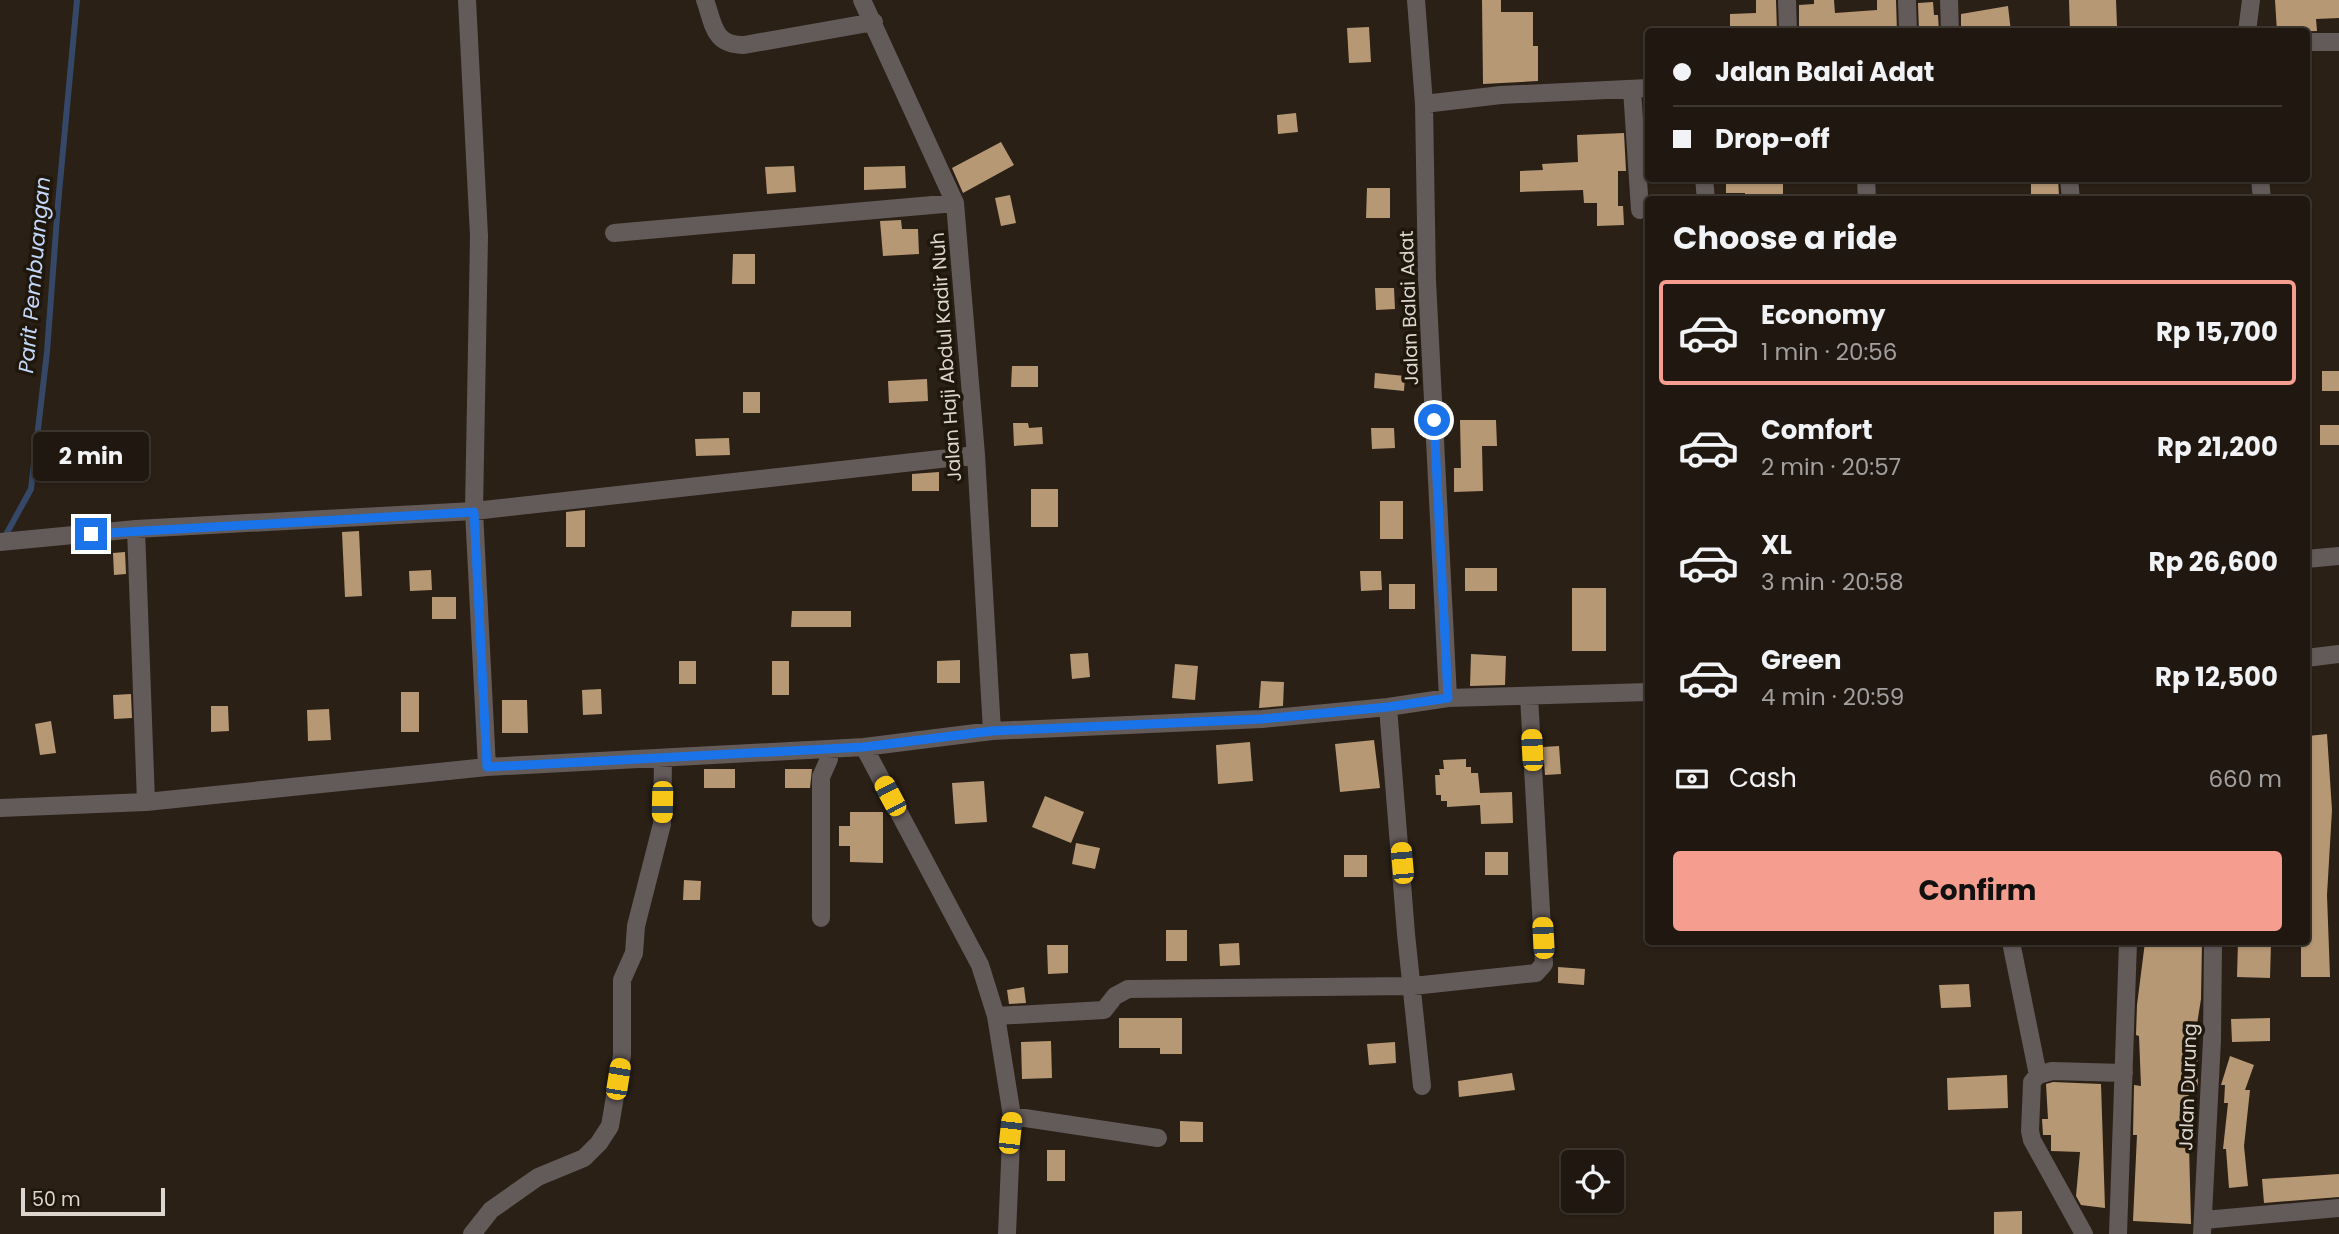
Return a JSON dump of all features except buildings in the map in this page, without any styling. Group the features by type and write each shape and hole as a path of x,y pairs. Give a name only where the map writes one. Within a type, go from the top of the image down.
{"street":[{"path":"467,0 479,236 474,512 487,767"},
{"path":"705,0 719,39 728,46 744,46 874,22"},
{"name":"Jalan Haji Abdul Kadir Nuh","path":"862,0 955,203 976,455 992,731"},
{"name":"Jalan Balai Adat","path":"1416,0 1424,104 1427,281 1448,698"},
{"path":"1787,0 1788,28"},
{"path":"1907,0 1908,28"},
{"path":"1949,0 1950,28"},
{"path":"2247,28 2250,0"},
{"path":"2310,43 2339,42"},
{"path":"1424,104 1501,95 1640,88 1640,210"},
{"path":"614,233 955,203"},
{"path":"0,542 136,530 474,512 976,455"},
{"path":"136,530 146,802"},
{"path":"2310,559 2339,556"},
{"path":"2310,658 2339,654"},
{"path":"0,808 146,802 487,767 663,760 864,747 992,731 1262,719 1388,707 1448,698 1645,691"},
{"path":"996,1016 1104,1010 1115,996 1128,989 1413,986 1536,973 1544,964 1529,696"},
{"path":"1388,707 1406,934 1422,1086"},
{"path":"864,747 980,965 996,1016 1012,1116 1007,1234"},
{"path":"821,918 821,777 829,759 828,749"},
{"path":"472,1234 491,1210 538,1177 584,1158 599,1143 610,1126 622,1055 622,980 634,953 636,926 662,824 663,760"},
{"path":"2012,945 2038,1075"},
{"path":"2118,1234 2128,945"},
{"name":"Jalan Durung","path":"2203,1227 2212,1040 2213,945"},
{"path":"2084,1234 2032,1140 2032,1082 2038,1075 2052,1071 2124,1073"},
{"path":"1012,1116 1158,1138"},
{"path":"2203,1227 2339,1208"}],"waterway":[{"name":"Parit Pembuangan","path":"3,540 31,489 47,352 77,0"}],"route":[{"path":"91,534 474,512 487,767 663,760 864,747 992,731 1262,719 1388,707 1448,698 1434,420"}]}
